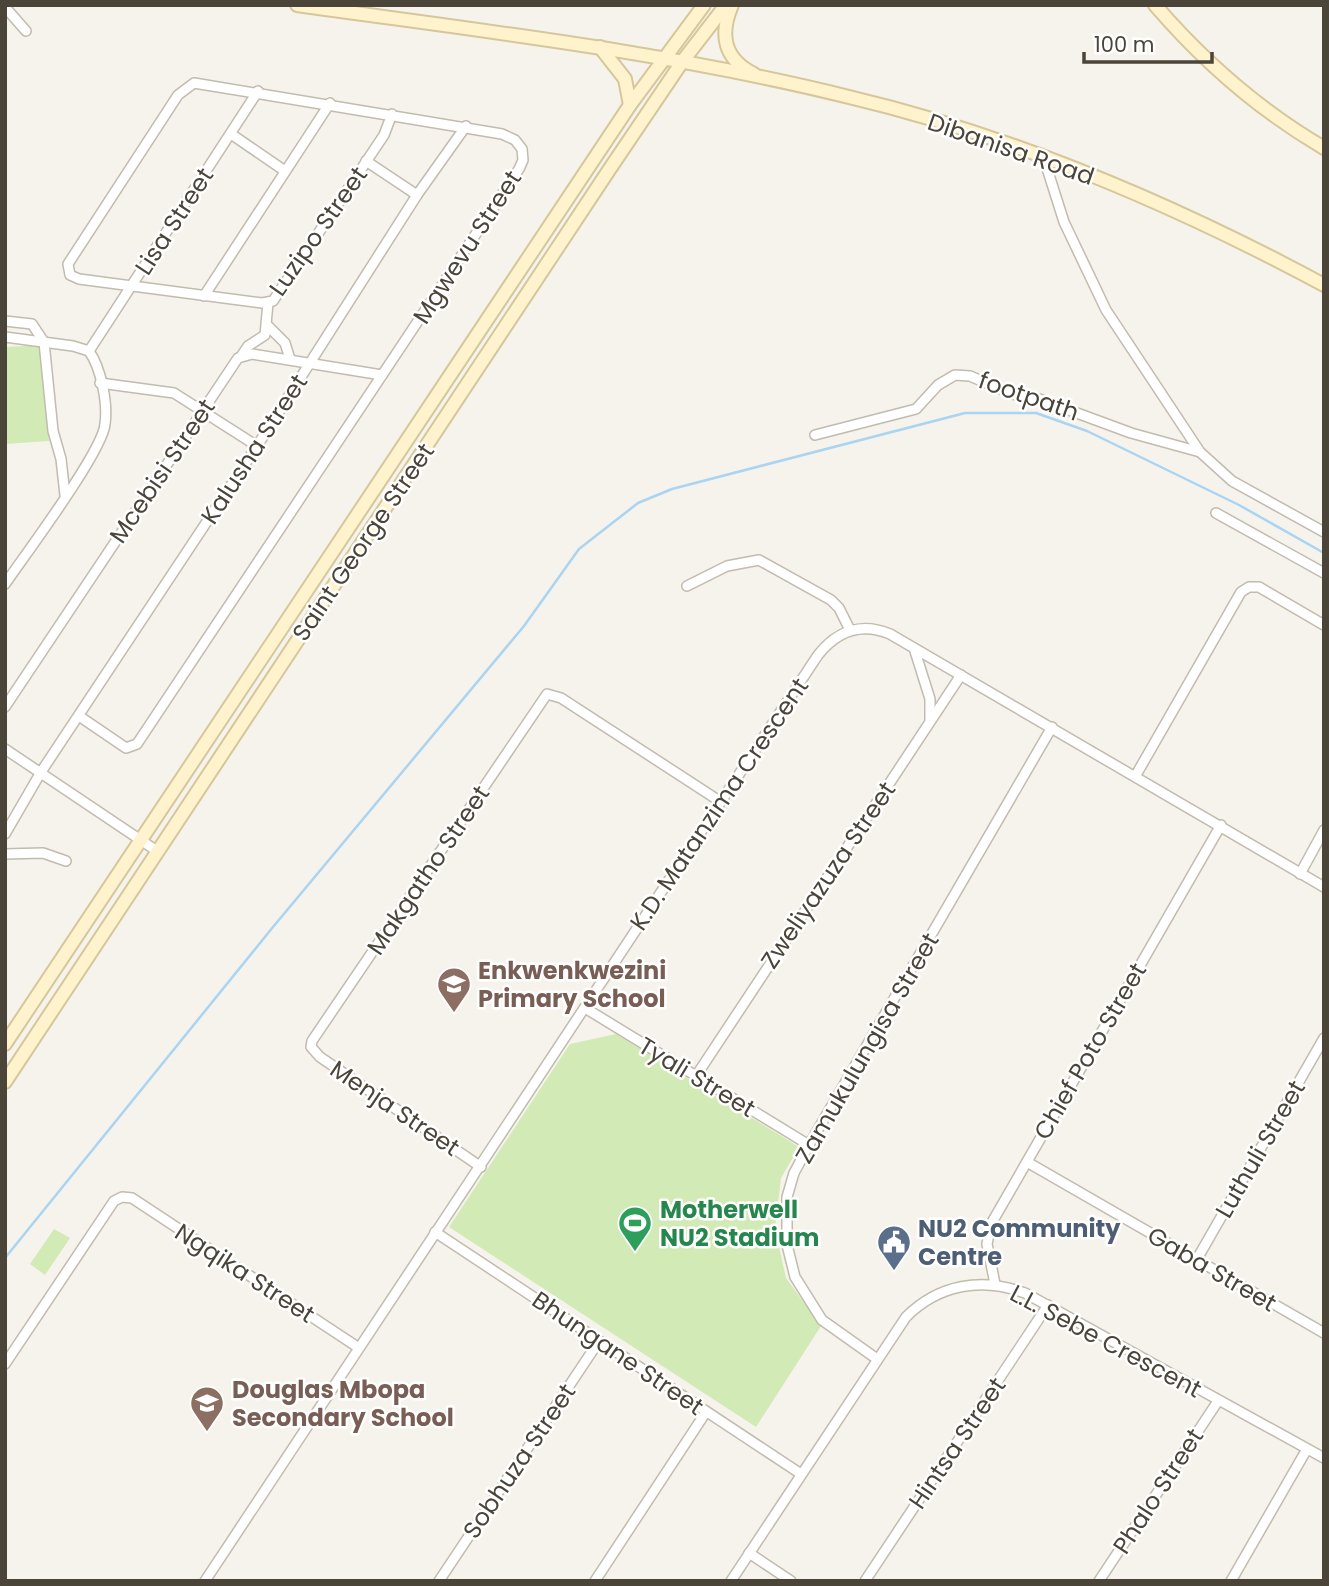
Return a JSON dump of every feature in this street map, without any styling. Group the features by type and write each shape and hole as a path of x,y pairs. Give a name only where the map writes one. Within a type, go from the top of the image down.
{"main road":[{"name":"Dibanisa Road","path":"297,5 600,47 851,97 1044,159 1181,216 1324,285"},
{"name":"Saint George Street","path":"5,1044 441,393 630,105 704,5"},
{"name":"Saint George Street","path":"5,1082 682,62 726,5"},
{"path":"732,5 724,32 728,50 742,68 767,80"},
{"path":"1155,5 1237,87 1283,122 1324,148"},
{"path":"600,47 625,79 630,105"}],"street":[{"path":"5,7 26,31 5,16"},
{"name":"Mgwevu Street","path":"79,716 127,748 137,744 522,164 522,149 515,139 466,127 258,91 200,83 185,88 68,264 68,272 74,277 132,286"},
{"name":"Lisa Street","path":"89,351 258,91"},
{"path":"204,296 330,103"},
{"name":"Luzipo Street","path":"132,286 268,303 278,296 387,131 392,114"},
{"name":"Kalusha Street","path":"5,834 41,772 312,362 417,195 466,127"},
{"path":"231,134 285,171"},
{"path":"1044,159 1067,229 1114,324 1200,452 1232,481 1324,532"},
{"path":"366,162 417,195"},
{"path":"268,303 268,326 279,334 290,359"},
{"path":"5,321 32,324 44,342 53,431 65,495"},
{"path":"8,337 27,323"},
{"name":"Mcebisi Street","path":"5,707 203,410 248,345 263,337 268,326"},
{"path":"5,584 65,495 103,432 105,413 96,364 89,351 8,337"},
{"path":"242,355 312,362 382,375"},
{"name":"footpath","path":"815,435 916,409 938,384 955,375 970,376 1012,394 1039,399 1130,433 1200,452"},
{"path":"100,383 170,391 257,446"},
{"path":"1216,513 1324,573"},
{"path":"687,586 727,566 759,560 836,604 850,630 880,630 914,648 1324,887"},
{"path":"1136,775 1245,589 1259,587 1324,625"},
{"name":"K.D. Matanzima Crescent","path":"205,1581 818,655 837,636 850,630"},
{"path":"914,648 930,699 930,722"},
{"name":"Zweliyazuza Street","path":"696,1076 961,675"},
{"name":"Makgatho Street","path":"311,1047 547,694 561,698 721,802"},
{"name":"Zamukulungisa Street","path":"877,1359 822,1320 794,1276 787,1245 787,1197 794,1173 809,1145 1052,727"},
{"path":"5,749 157,851"},
{"name":"Chief Poto Street","path":"995,1284 988,1233 1221,825"},
{"path":"1300,874 1324,830"},
{"path":"5,854 43,853 66,861"},
{"name":"Tyali Street","path":"584,1008 809,1145"},
{"name":"Luthuli Street","path":"1196,1259 1324,1038"},
{"name":"Menja Street","path":"311,1047 320,1057 481,1167"},
{"name":"Gaba Street","path":"1027,1162 1324,1333"},
{"name":"Ngqika Street","path":"5,1364 114,1201 122,1197 132,1198 359,1348"},
{"name":"Bhungane Street","path":"435,1232 801,1474"},
{"name":"L.L. Sebe Crescent","path":"731,1581 906,1317 924,1302 961,1286 995,1284 1025,1293 1324,1458"},
{"name":"Hintsa Street","path":"865,1581 1048,1305"},
{"name":"Sobhuza Street","path":"439,1581 599,1341"},
{"name":"Phalo Street","path":"1102,1580 1218,1401"},
{"path":"595,1581 706,1412"},
{"path":"1231,1581 1307,1449"},
{"path":"749,1553 792,1581"}],"green space":[{"path":"44,345 49,441 5,444 5,347"},
{"name":"Motherwell NU2 Stadium","path":"616,1034 799,1147 781,1178 775,1229 786,1278 821,1326 756,1427 449,1227 570,1044"},
{"path":"54,1229 70,1238 45,1275 30,1264"}],"waterway":[{"path":"5,1258 273,927 524,626 579,549 638,503 672,489 965,413 1036,413 1087,431 1239,505 1324,553"}],"place":[{"name":"Enkwenkwezini Primary School","path":"454,1014"},
{"name":"Motherwell NU2 Stadium","path":"635,1253"},
{"name":"NU2 Community Centre","path":"894,1272"},
{"name":"Douglas Mbopa Secondary School","path":"207,1433"}]}
